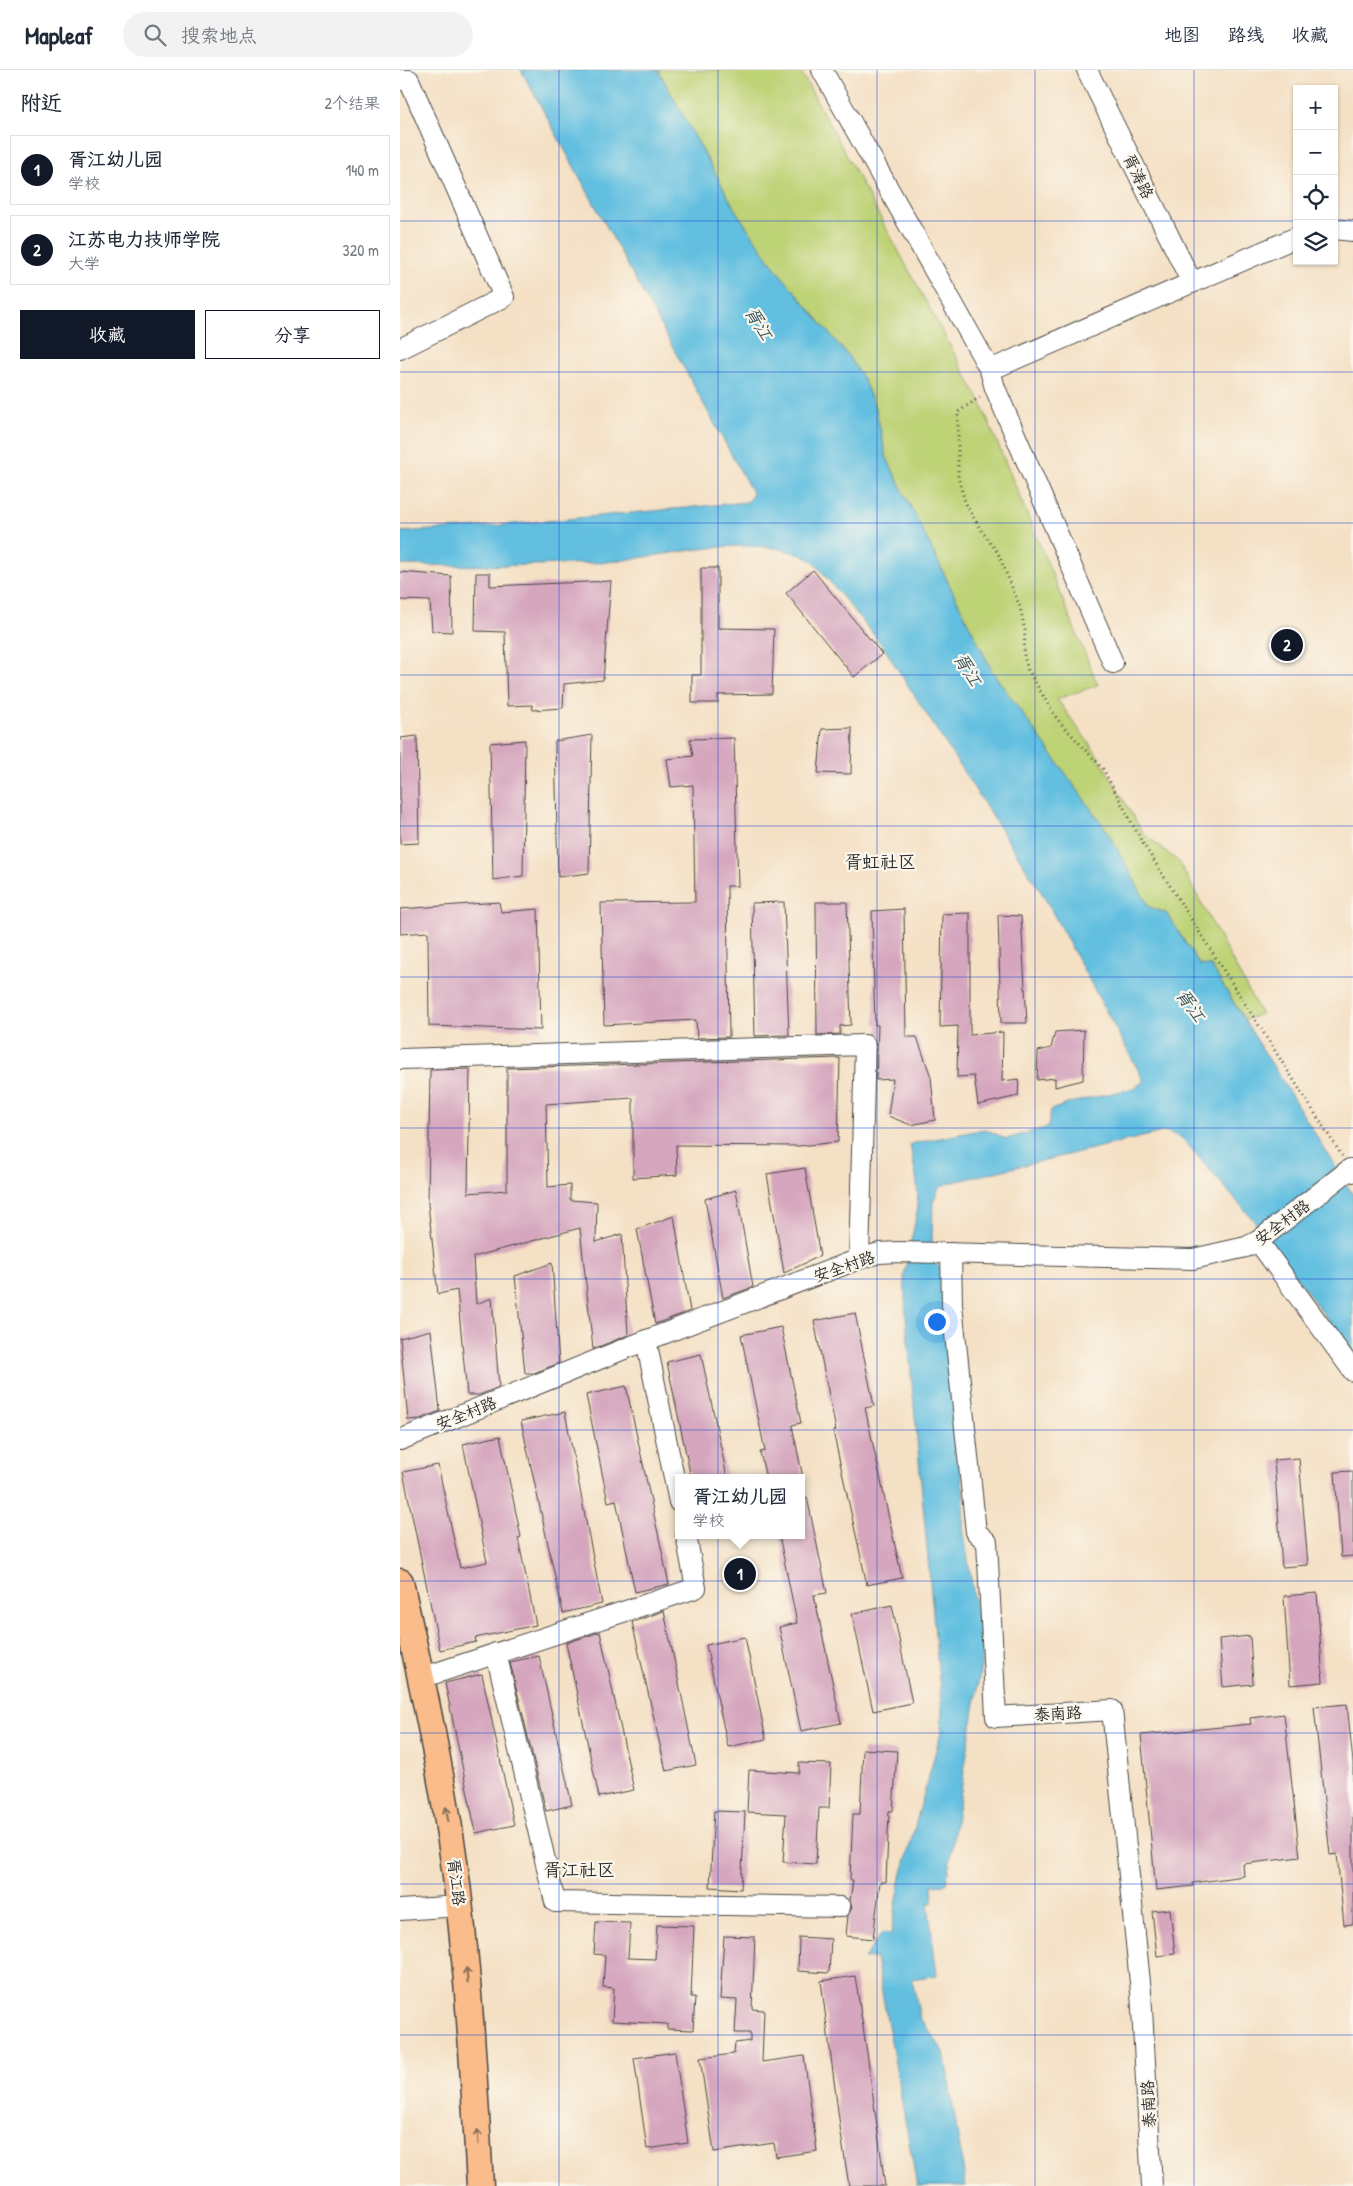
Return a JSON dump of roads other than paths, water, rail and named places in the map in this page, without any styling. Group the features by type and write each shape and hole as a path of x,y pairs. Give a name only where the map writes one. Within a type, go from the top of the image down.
{"main road":[{"name":"胥江路","path":"400,1582 410,1672 443,1792 451,1907 451,1997 462,2186"},
{"name":"胥江路","path":"451,1907 470,2012 480,2186"}],"street":[{"path":"822,70 992,379 1114,663"},
{"name":"胥涛路","path":"1087,70 1192,282"},
{"path":"400,80 409,80 504,297 400,349"},
{"path":"1338,229 1353,231"},
{"path":"992,379 1192,282 1293,239"},
{"path":"400,1059 865,1045 859,1259"},
{"name":"安全村路","path":"400,1440 646,1340 879,1253 945,1252 1192,1258 1246,1247 1261,1239 1349,1172"},
{"path":"1261,1239 1353,1371"},
{"name":"泰南路","path":"945,1252 976,1532 988,1542 996,1717 1112,1710 1141,1992 1152,2186"},
{"path":"646,1340 675,1482"},
{"path":"410,1672 496,1653 696,1588 687,1539"},
{"path":"496,1653 555,1902 840,1907"},
{"path":"400,1910 451,1907"}],"water":[{"name":"胥江","path":"521,70 658,70 737,213 776,269 849,357 863,379 876,410 886,456 993,673 1107,831 1149,907 1166,913 1200,965 1211,966 1353,1195 1353,1354 1256,1223 1182,1138 1168,1132 949,1183 939,1188 933,1202 932,1240 934,1261 942,1271 964,1504 963,1528 983,1653 946,1884 932,1885 933,1903 928,1903 937,1975 912,1979 920,2018 944,2052 966,2186 917,2186 876,1958 864,1959 882,1933 891,1934 901,1877 941,1732 942,1712 906,1318 904,1276 918,1207 917,1182 910,1144 985,1129 1006,1139 1048,1127 1051,1110 1070,1103 1134,1088 1143,1082 1143,1079 1043,895 882,645 813,561 789,551 763,547 734,546 704,548 590,563 495,566 400,565 400,532 482,527 747,502 753,494"}],"place":[{"name":"江苏电力技师学院","path":"1287,645"},
{"name":"胥江幼儿园","path":"740,1574"}],"district":[{"name":"胥虹社区","path":"880,861"},
{"name":"胥江社区","path":"579,1869"}]}
